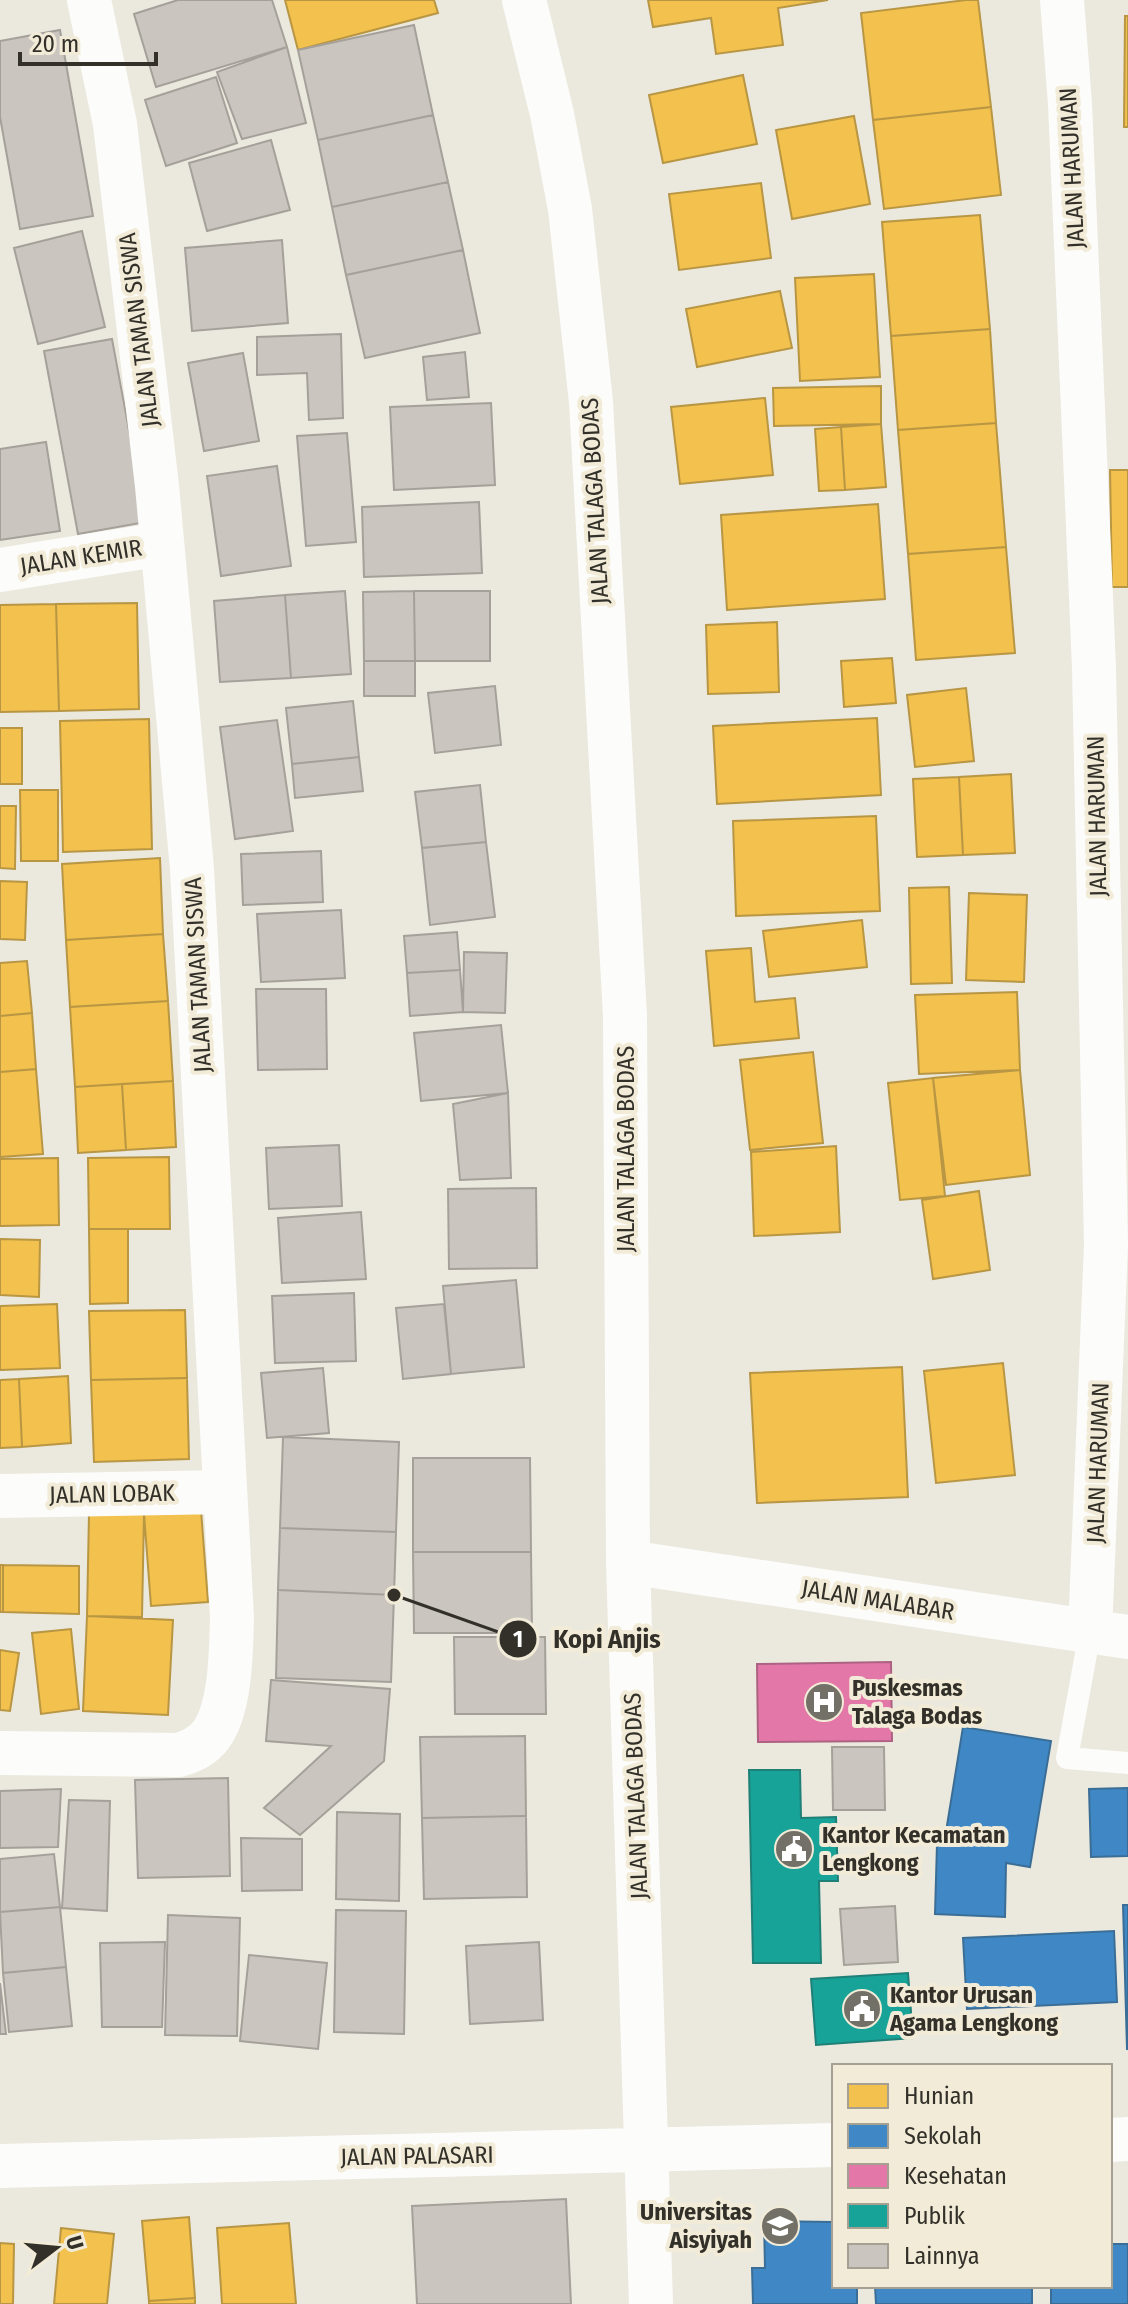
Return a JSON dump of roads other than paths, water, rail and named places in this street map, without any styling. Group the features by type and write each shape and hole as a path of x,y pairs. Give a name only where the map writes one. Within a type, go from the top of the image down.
{"street":[{"name":"JALAN TAMAN SISWA","path":"0,1753 179,1755 200,1746 210,1737 218,1724 231,1671 232,1618 192,869 162,544 115,124 89,0"},
{"name":"JALAN TALAGA BODAS","path":"524,0 552,114 570,209 591,402 625,1016 628,1562 651,2304"},
{"name":"JALAN HARUMAN","path":"1062,0 1070,104 1094,668 1106,1245 1109,1635"},
{"name":"JALAN KEMIR","path":"0,570 162,544"},
{"name":"JALAN LOBAK","path":"0,1496 225,1492"},
{"name":"JALAN MALABAR","path":"628,1562 1109,1635"},
{"name":"JALAN PALASARI","path":"0,2166 832,2145"}],"lane":[{"path":"1109,1635 1067,1758 1128,1763"}],"place":[{"name":"Kopi Anjis","path":"394,1595"},
{"name":"Puskesmas Talaga Bodas","path":"824,1702"},
{"name":"Kantor Kecamatan Lengkong","path":"794,1849"},
{"name":"Kantor Urusan Agama Lengkong","path":"862,2009"},
{"name":"Universitas Aisyiyah","path":"780,2226"}]}
